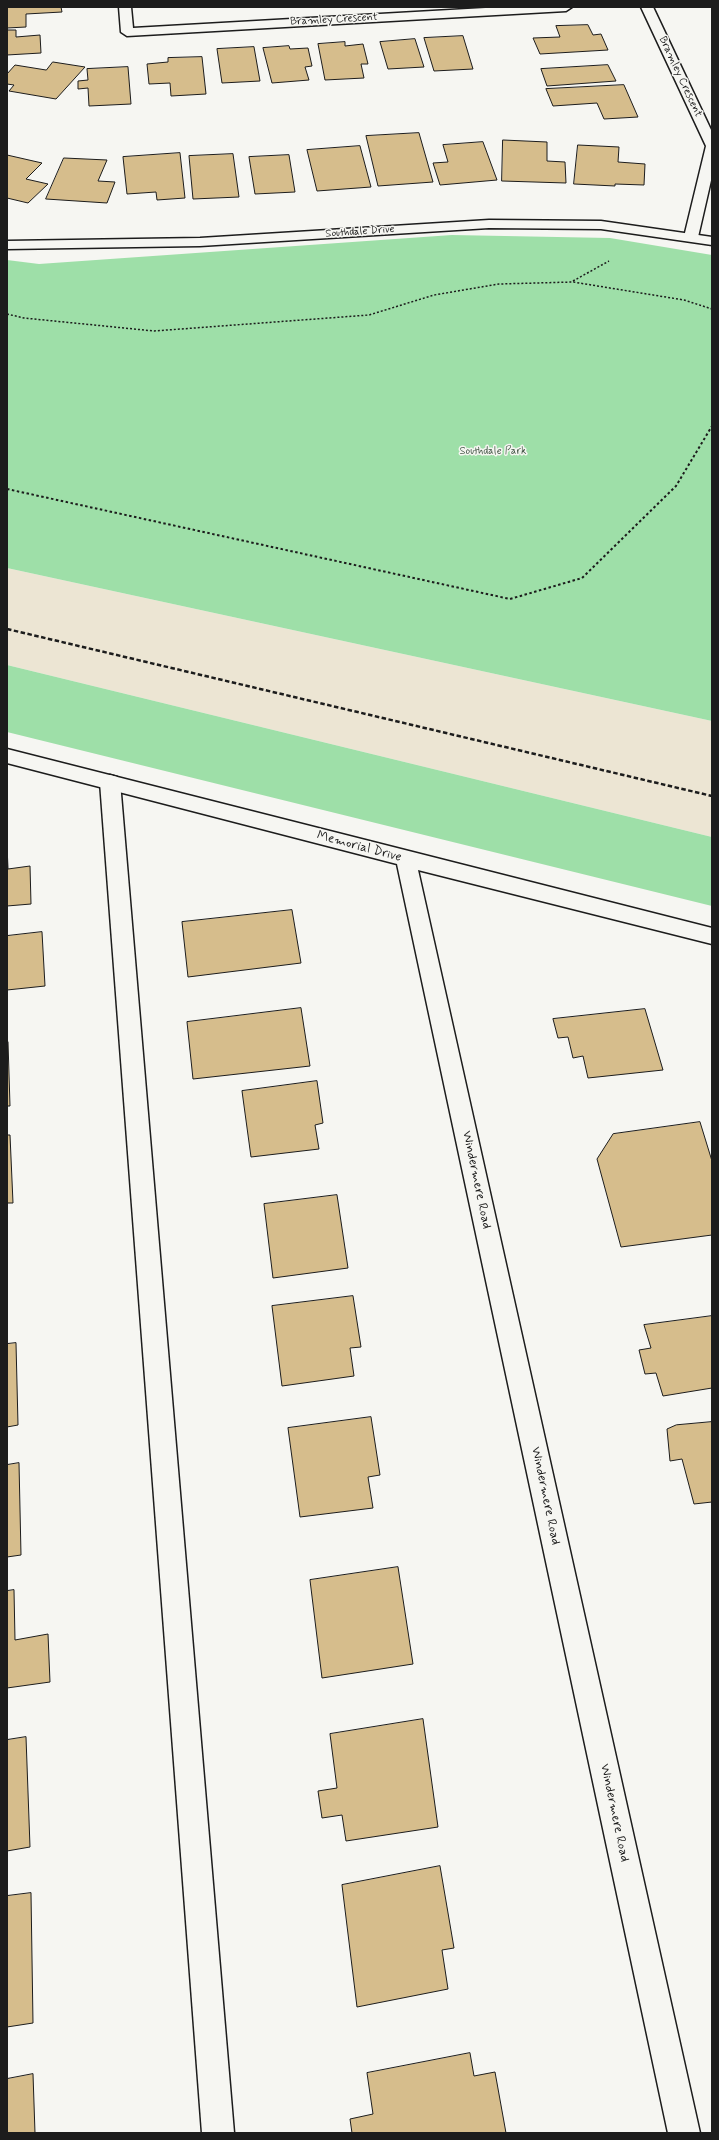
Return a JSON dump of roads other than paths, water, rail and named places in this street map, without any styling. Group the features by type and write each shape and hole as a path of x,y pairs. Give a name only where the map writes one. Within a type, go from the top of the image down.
{"street":[{"name":"Bramley Crescent","path":"125,7 127,32 566,7"},
{"name":"Bramley Crescent","path":"647,7 712,147 691,237"},
{"name":"Southdale Drive","path":"7,244 200,242 489,224 601,225 712,241"},
{"name":"Memorial Drive","path":"7,756 712,936"},
{"path":"110,782 218,2133"},
{"name":"Windermere Road","path":"406,859 684,2133"}],"railway":[{"path":"7,629 712,796"}],"park label":[{"name":"Southdale Park","path":"493,452"}]}
